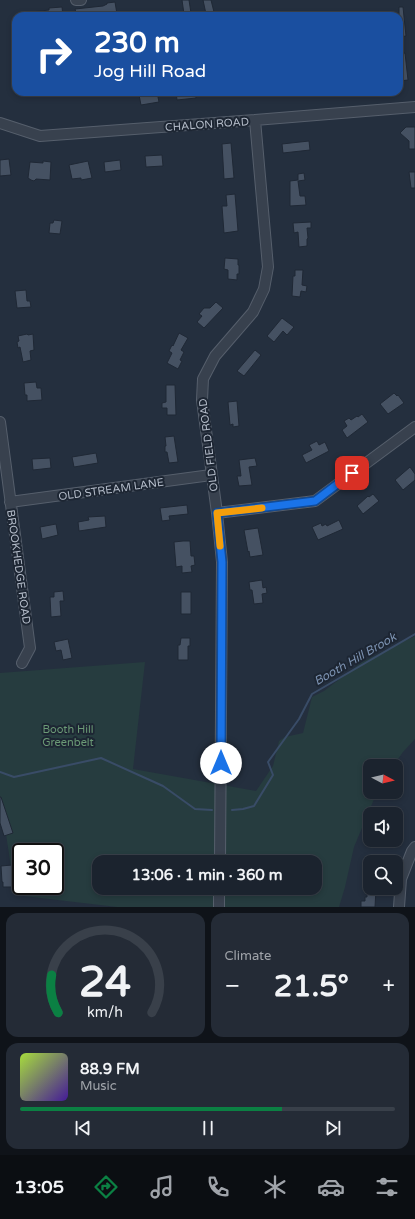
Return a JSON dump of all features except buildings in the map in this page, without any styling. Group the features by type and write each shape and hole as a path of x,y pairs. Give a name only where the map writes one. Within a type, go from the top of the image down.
{"street":[{"path":"76,0 81,0"},
{"name":"CHALON ROAD","path":"0,123 40,136 415,107"},
{"name":"OLD FIELD ROAD","path":"220,855 222,562 202,400 203,379 215,356 253,312 264,289 268,267 255,120"},
{"name":"BROOKHEDGE ROAD","path":"0,422 30,648 22,663"},
{"path":"217,513 315,501 415,427"},
{"name":"OLD STREAM LANE","path":"10,502 211,475"},
{"path":"399,907 402,879 412,851 415,847"},
{"path":"219,907 220,895"}],"green space":[{"name":"Booth Hill Greenbelt","path":"415,636 415,739 398,759 363,759 363,799 374,799 371,807 363,807 363,825 354,847 339,907 117,907 15,895 64,895 64,843 12,843 12,875 0,800 0,673 145,662 133,769 256,791 273,766 279,741 285,737 303,733 312,697 324,691 362,662"}],"waterway":[{"name":"Booth Hill Brook","path":"232,810 254,806 273,775 268,762 299,719 312,694 415,634"},
{"name":"Booth Hill Brook","path":"0,772 14,777 101,758 163,786 195,809 212,810"}],"slow traffic":[{"path":"220,546 217,513 262,508"}],"route":[{"path":"221,763 222,562 217,513 315,501 352,473"}]}
